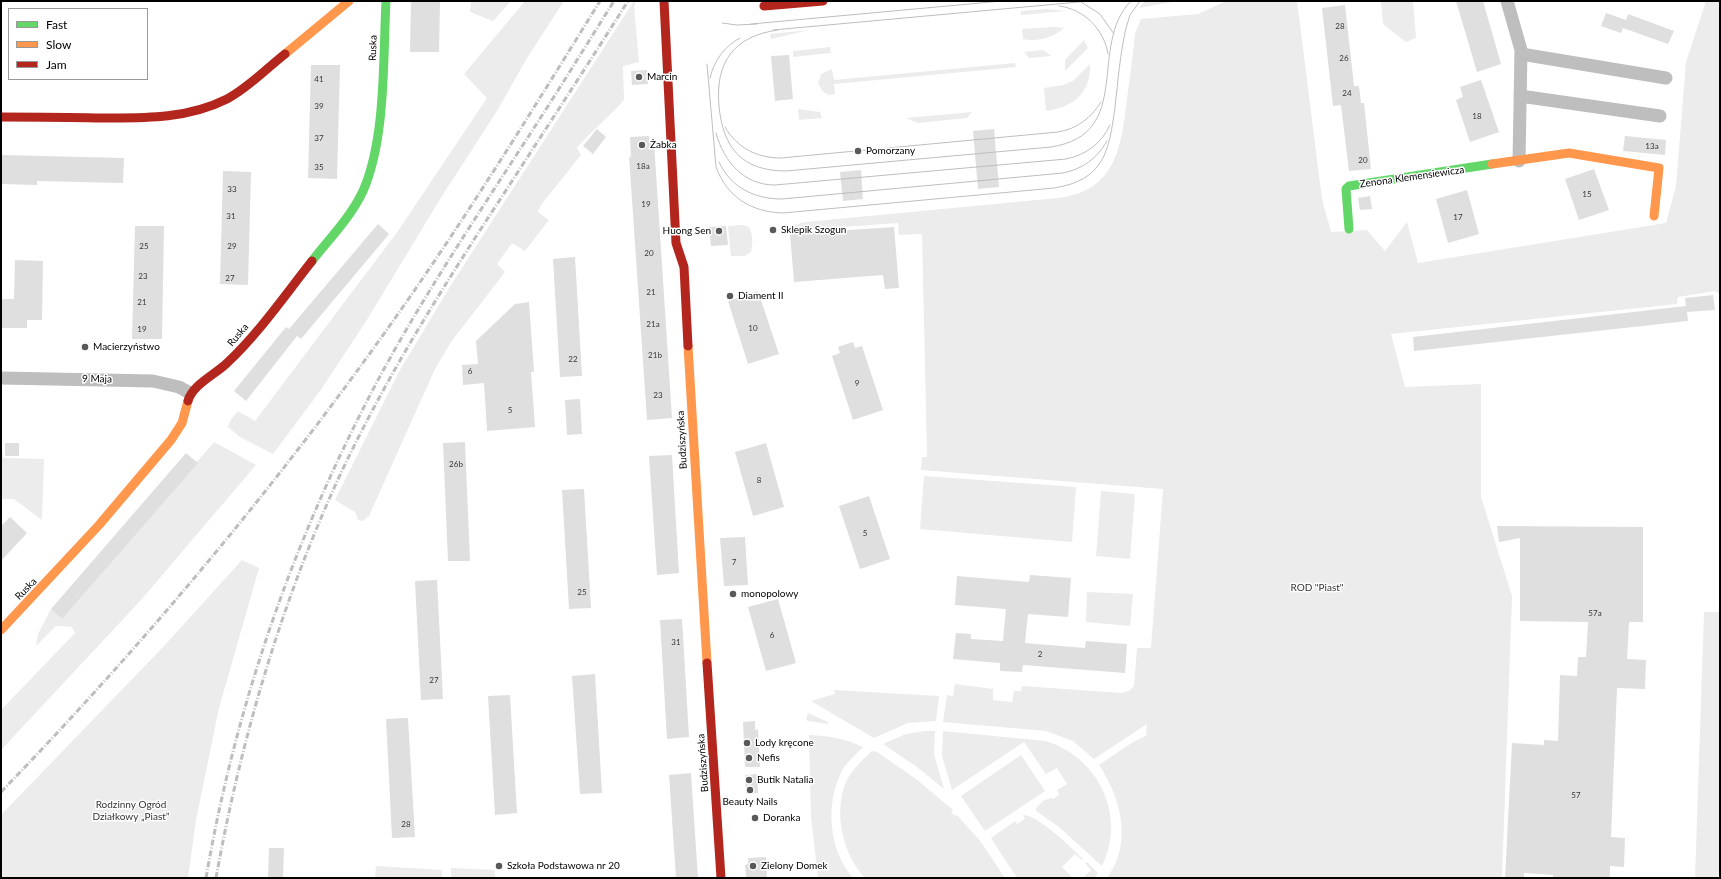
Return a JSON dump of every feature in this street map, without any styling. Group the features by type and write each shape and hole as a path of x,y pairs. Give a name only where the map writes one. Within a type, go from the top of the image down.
{"street":[{"path":"1,117 140,119 174,116 206,108 228,98 251,82 349,1"},
{"name":"Ruska","path":"1,630 99,525 171,440 182,423 190,394 220,370 241,350 343,222 362,193 374,161 380,133 386,1"},
{"name":"Budziszyńska","path":"664,1 676,243 684,267 691,416 721,878"},
{"path":"764,6 823,1"},
{"path":"1507,1 1521,54 1519,161"},
{"path":"1521,54 1666,78"},
{"path":"1520,96 1660,116"},
{"name":"Zenona Klemensiewicza","path":"1349,229 1345,198 1346,189 1349,186 1569,153 1659,168 1654,216"},
{"name":"9 Maja","path":"1,378 153,381 179,387 190,394"}],"green space":[{"path":"471,1 511,1 493,21 470,12"},
{"path":"525,1 564,1 527,58 497,111 442,196 365,323 320,391 273,454 240,437 228,427 230,421 238,411 255,421 398,231 487,98 464,74"},
{"path":"634,1 636,1 634,7 639,62 623,66 624,100 577,148 581,155 541,205 538,212 549,220 525,251 512,243 497,264 505,272 451,342 435,369 369,516 363,521 358,520 355,512 335,500 400,370 451,285"},
{"path":"1145,1 1178,1 1139,8"},
{"name":"ROD \"Piast\"","path":"1226,1 1297,1 1322,199 1331,232 1367,230 1385,251 1407,222 1418,263 1666,223 1676,186 1686,62 1706,1 1720,1 1720,294 1715,291 1678,297 1677,304 1391,334 1405,387 1481,384 1481,497 1512,596 1502,878 1107,878 1115,864 1120,850 1122,836 1121,821 1113,792 1099,765 1133,742 1146,736 1147,724 1094,759 1073,741 1046,731 943,722 947,695 953,696 955,684 993,689 993,700 1012,702 1014,691 1021,691 1022,686 1121,693 1129,691 1134,686 1137,648 1151,648 1163,489 921,470 922,457 927,457 922,234 899,235 898,223 788,231 790,226 805,222 1058,198 1077,194 1092,186 1104,177 1118,150 1125,117 1135,33 1141,19 1198,14"},
{"path":"1413,1 1416,38 1406,42 1383,24 1381,2"},
{"path":"1047,9 1066,11 1021,15 1021,11"},
{"path":"1055,27 1064,28 1050,37 1033,40 1023,39 1022,29"},
{"path":"809,30 771,39 770,34"},
{"path":"1084,40 1088,48 1065,71 1065,60"},
{"path":"830,47 831,53 793,57 793,51"},
{"path":"1043,50 1052,56 1029,58 1024,52"},
{"path":"1015,63 1016,67 834,84 835,94 829,95 823,92 818,83 821,74 832,69 834,80"},
{"path":"1090,64 1090,74 1084,91 1072,102 1056,109 1046,111 1044,88 1063,85 1073,81"},
{"path":"798,109 820,112 822,118 799,120"},
{"path":"972,112 967,118 918,123 906,118"},
{"path":"743,225 749,227 751,233 751,252 745,256 731,256 728,226"},
{"path":"1,441 3,458 44,459 42,520 14,499 1,499"},
{"path":"214,442 256,465 141,600 1,750 1,710 75,633 72,627 56,626 36,646 38,634 51,609 62,619"},
{"path":"924,476 1076,487 1072,542 920,529"},
{"path":"1101,491 1135,494 1130,559 1096,556"},
{"name":"Rodzinny Ogród Działkowy „Piast”","path":"242,560 259,568 219,708 196,820 188,878 1,878 1,815 165,645"},
{"path":"1087,592 1133,594 1130,626 1086,622"},
{"path":"1704,612 1720,612 1720,865 1718,878 1695,878"},
{"path":"834,690 939,696 936,721 908,723 874,738 811,701 835,694"},
{"path":"808,713 828,722 828,724 808,721 806,719"},
{"path":"935,731 934,754 944,789 917,767 883,744 906,734"},
{"path":"943,731 1045,741 1064,749 1080,760 1093,774 1103,790 1109,808 1111,827 1109,847 1102,866 1059,827 1036,811 1036,808 1043,801 1051,798 1053,799 1059,795 1057,790 1067,784 1057,768 1046,774 1024,742 952,790 942,756"},
{"path":"809,735 850,741 863,747 848,762 841,773 836,786 831,813 834,841 845,867 853,878 818,878 811,817"},
{"path":"872,751 877,752 916,779 953,810 951,812 955,816 957,815 981,842 1005,878 865,878 857,869 846,845 842,833 840,806 842,794 848,778"},
{"path":"1021,755 1045,791 985,831 961,796"},
{"path":"1023,815 1029,816 1046,826 1083,859 1082,860 1075,854 1062,867 1073,878 1017,878 991,838 1015,821 1017,824 1025,819"},
{"path":"1087,862 1098,873 1095,878 1083,878 1091,870 1085,863"},
{"path":"376,866 442,870 442,878 375,878"},
{"path":"451,868 495,870 495,878 451,878"}],"building":[{"path":"411,1 440,1 439,52 410,52"},
{"path":"1456,1 1483,1 1501,64 1477,72"},
{"path":"1345,5 1354,86 1359,86 1361,103 1364,103 1371,169 1349,171 1341,105 1333,106 1322,8"},
{"path":"1606,13 1626,20 1628,14 1674,31 1668,44 1623,28 1621,33 1601,26"},
{"path":"789,55 793,99 775,101 771,56"},
{"path":"311,65 340,65 337,179 308,178"},
{"name":"Marcin","path":"647,70 648,84 632,85 631,71"},
{"path":"1481,80 1499,132 1470,142 1456,100 1463,97 1460,87"},
{"path":"597,129 606,137 593,154 583,146"},
{"path":"994,129 999,187 978,189 973,131"},
{"path":"649,136 649,142 654,142 672,418 647,420 629,156 631,158 630,137"},
{"path":"1625,136 1666,140 1665,155 1623,151"},
{"path":"1,155 124,158 123,183 37,181 37,185 1,184"},
{"path":"1594,169 1609,210 1579,220 1565,179"},
{"path":"861,170 863,199 843,201 840,172"},
{"path":"223,171 251,172 248,285 220,284"},
{"path":"1467,190 1479,234 1448,243 1436,199"},
{"path":"1370,196 1372,209 1360,210 1358,198"},
{"path":"378,224 389,234 301,339 297,336 246,401 234,391 286,327 289,329"},
{"path":"135,226 164,226 162,339 132,339"},
{"path":"726,226 728,245 711,246 709,227"},
{"path":"894,227 899,288 885,289 883,275 794,282 790,234"},
{"path":"575,257 582,376 560,377 553,259"},
{"path":"15,260 43,261 42,320 27,320 27,328 1,328 1,299 14,299"},
{"path":"758,291 779,354 748,364 728,301"},
{"path":"1713,295 1715,310 1687,312 1688,321 1414,351 1413,337 1686,306 1685,298"},
{"path":"529,302 534,372 531,372 535,427 487,431 484,383 463,385 462,365 478,364 476,341 515,304"},
{"path":"853,342 855,348 862,346 883,410 853,420 832,356 840,353 838,347"},
{"path":"580,399 582,434 567,435 565,400"},
{"path":"465,442 470,561 448,561 443,443"},
{"path":"5,443 19,443 19,456 5,456"},
{"path":"766,443 784,507 753,516 735,452"},
{"path":"186,453 198,463 62,619 51,609"},
{"path":"672,455 679,573 657,575 649,456"},
{"path":"584,489 591,608 569,609 562,490"},
{"path":"869,496 890,559 860,569 839,506"},
{"path":"10,517 27,533 1,561 1,526"},
{"path":"1497,526 1643,527 1643,622 1629,622 1627,659 1646,660 1645,689 1617,688 1611,837 1625,838 1624,867 1610,866 1610,878 1553,878 1553,875 1524,873 1524,878 1505,878 1512,743 1544,745 1544,740 1558,741 1560,675 1577,676 1578,657 1586,657 1588,622 1520,621 1520,538 1499,542"},
{"path":"745,537 748,585 724,586 720,538"},
{"path":"1030,575 1071,578 1068,617 1028,614 1025,643 1085,648 1086,641 1127,644 1125,673 1023,665 1022,672 1000,671 1000,663 953,659 956,633 971,634 971,639 1003,641 1006,609 955,605 957,576 1029,582"},
{"path":"437,580 443,699 421,700 415,581"},
{"path":"778,599 796,663 766,671 748,607"},
{"path":"682,619 689,737 667,739 660,620"},
{"path":"595,674 602,793 580,794 572,676"},
{"path":"510,695 517,813 495,815 488,696"},
{"path":"408,718 415,837 392,838 386,719"},
{"path":"755,721 755,730 758,729 760,767 745,767 743,722"},
{"path":"691,773 698,878 676,878 669,775"},
{"path":"757,774 758,793 746,794 745,775"},
{"path":"269,848 284,848 283,878 268,878"},
{"path":"766,857 767,878 746,878 745,865 748,864 748,858"}],"tram line":[{"path":"751,24 1002,1"},
{"path":"773,30 1090,1"},
{"path":"778,30 763,33 750,38 739,45 730,54 724,64 720,76 719,106 725,134 730,145 738,154 747,162 758,167 786,171 1051,147 1077,139 1093,125 1102,107 1108,63 1118,19 1131,1"},
{"path":"707,64 716,167 721,178 734,194 742,201 761,210 783,213 1054,188 1071,184 1084,178 1094,171 1101,161 1110,138 1113,123 1126,28 1130,15 1140,1"},
{"path":"1081,2 1100,14 1114,34"},
{"path":"1059,6 1077,11 1091,22 1102,36 1108,54"},
{"path":"722,23 737,25 757,24"},
{"path":"710,78 714,65 721,54 725,49 740,38"},
{"path":"725,127 735,141 748,150 756,154 772,158 781,158 1065,131 1088,118 1101,102"},
{"path":"716,133 724,153 737,170 754,181 775,185 1066,159 1080,155 1098,143 1110,125"},
{"path":"719,162 730,179 745,190 762,197 782,199 1063,173 1083,166 1099,153 1107,141"}],"railway":[{"path":"1,792 56,734 162,616 213,556 312,432 431,267 505,154 600,1"},
{"path":"206,878 234,748 252,685 272,622 320,499 348,439 394,351 463,237 614,1"},
{"path":"216,878 238,774 265,672 299,572 340,475 396,367 438,297 628,1"}],"traffic: fast":[{"path":"312,261 339,228 358,201 370,170 376,148 380,123 386,1"},
{"path":"1349,229 1346,189 1349,186 1492,164"}],"traffic: slow":[{"path":"285,54 349,1"},
{"path":"1492,164 1569,153 1659,168 1654,216"},
{"path":"688,346 707,663"},
{"path":"1,630 99,525 171,440 182,423 188,401"}],"traffic: jam":[{"path":"664,1 676,243 684,267 688,346"},
{"path":"764,6 823,1"},
{"path":"1,117 146,118 195,111 211,106 235,95 285,54"},
{"path":"188,401 194,390 227,363 250,339 312,261"},
{"path":"707,663 721,878"}],"place":[{"name":"Marcin","path":"639,77"},
{"name":"Żabka","path":"642,145"},
{"name":"Pomorzany","path":"858,151"},
{"name":"Sklepik Szogun","path":"773,230"},
{"name":"Huong Sen","path":"719,231"},
{"name":"Diament II","path":"730,296"},
{"name":"Macierzyństwo","path":"85,347"},
{"name":"monopolowy","path":"733,594"},
{"name":"Lody kręcone","path":"747,743"},
{"name":"Nefis","path":"749,758"},
{"name":"Butik Natalia","path":"749,780"},
{"name":"Beauty Nails","path":"750,790"},
{"name":"Doranka","path":"755,818"},
{"name":"Szkoła Podstawowa nr 20","path":"499,866"},
{"name":"Zielony Domek","path":"753,866"}]}
